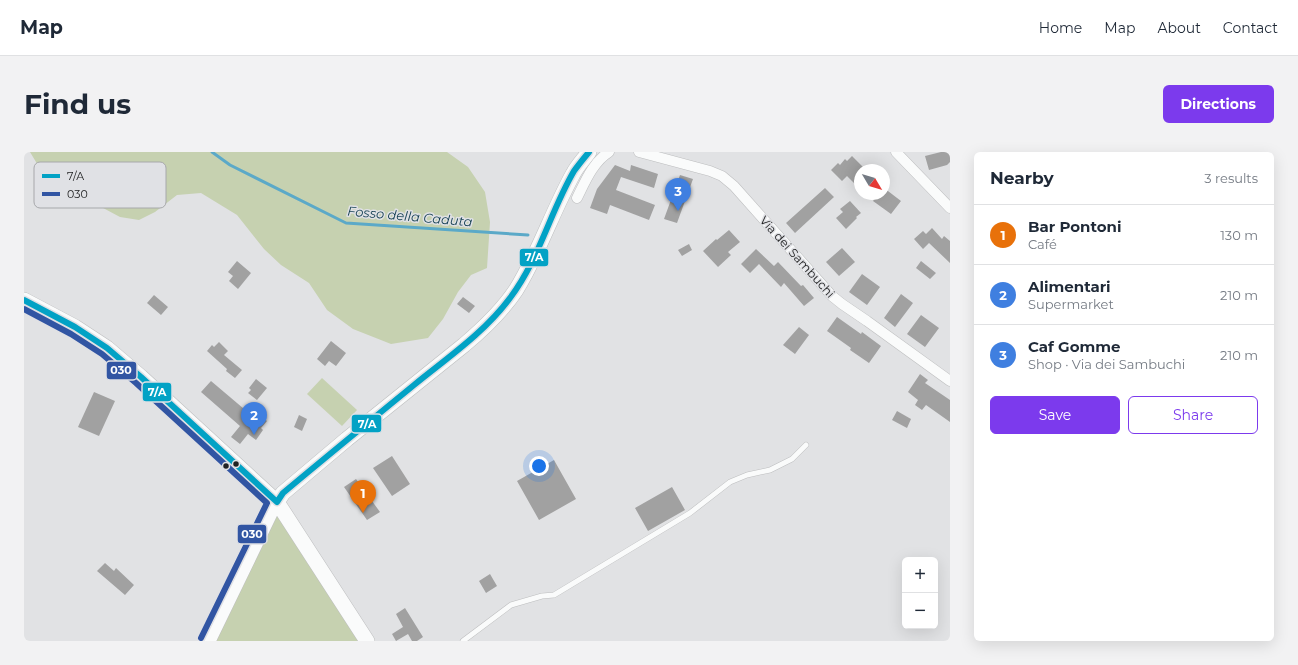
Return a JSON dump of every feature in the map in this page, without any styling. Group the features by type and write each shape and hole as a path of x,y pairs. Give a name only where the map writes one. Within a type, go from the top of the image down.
{"street":[{"path":"208,641 271,512 283,493 482,330 500,312 516,290 574,173 589,152"},
{"path":"577,198 591,172 599,161 609,152"},
{"name":"Via dei Sambuchi","path":"639,152 710,171 722,176 734,186 832,296 950,381"},
{"path":"896,152 950,208"},
{"path":"24,300 74,326 106,348 141,377 277,502 368,641"}],"lane":[{"path":"463,641 511,606 542,596 554,595 690,513 730,482 747,475 770,470 792,459 806,445"}],"green space":[{"path":"30,152 447,152 468,167 485,192 490,222 487,268 471,275 458,292 443,319 428,338 391,344 353,329 327,310 309,283 281,265 264,249 237,215 201,193 177,195 166,204 166,162 36,162"},
{"path":"103,208 160,208 139,220 120,217"},
{"path":"322,378 357,410 342,426 307,394"},
{"path":"275,517 278,517 325,582 358,641 215,641"}],"building":[{"path":"941,152 950,152 950,162 947,165 929,170 925,156"},
{"path":"852,156 860,164 854,164 854,183 847,176 842,181 831,170 838,163 840,165 845,159 847,161"},
{"path":"615,165 630,171 631,165 658,174 654,188 621,177 616,190 655,205 649,220 610,205 607,214 590,208 597,189"},
{"path":"680,175 693,179 677,223 664,219"},
{"path":"825,188 834,197 795,233 786,223"},
{"path":"890,193 901,201 891,214 873,201 890,200"},
{"path":"850,201 861,213 846,229 836,218 843,212 840,209"},
{"path":"932,228 942,239 944,236 950,241 950,263 929,243 923,249 914,239 923,231 926,234"},
{"path":"729,230 740,242 728,252 731,255 718,267 703,251"},
{"path":"689,244 692,250 682,256 678,250"},
{"path":"842,248 855,262 839,276 826,262"},
{"path":"756,249 774,266 778,262 801,286 803,285 814,298 804,306 784,283 781,287 759,264 750,273 741,264"},
{"path":"237,261 251,273 238,289 229,281 233,276 228,272"},
{"path":"921,261 936,273 930,279 916,268"},
{"path":"862,274 880,287 867,305 849,292"},
{"path":"901,294 913,303 895,327 884,318"},
{"path":"154,295 168,307 161,315 147,303"},
{"path":"463,297 475,306 469,313 457,304"},
{"path":"921,315 939,328 925,347 907,334"},
{"path":"837,317 861,334 862,332 881,346 869,363 827,331"},
{"path":"799,327 809,335 795,354 783,345"},
{"path":"331,341 346,353 336,366 329,361 325,366 317,359"},
{"path":"219,342 228,351 224,355 242,370 235,378 226,371 227,369 207,351 212,345 214,347"},
{"path":"920,374 928,380 925,383 950,400 950,422 926,405 922,410 915,405 918,400 908,392"},
{"path":"256,379 267,388 257,400 248,393 251,390 249,388"},
{"path":"211,381 250,414 253,410 267,421 261,428 263,430 256,440 248,434 240,444 231,437 240,426 201,392"},
{"path":"94,392 115,401 99,436 78,427"},
{"path":"897,411 911,419 907,428 892,420"},
{"path":"299,415 307,419 302,431 294,427"},
{"path":"392,456 410,484 392,496 373,468"},
{"path":"554,460 576,499 539,520 517,481"},
{"path":"356,479 380,512 367,520 344,487"},
{"path":"672,487 685,510 648,531 635,508"},
{"path":"105,563 114,571 116,568 134,585 125,595 97,571"},
{"path":"490,574 497,586 486,593 479,581"},
{"path":"405,608 423,637 417,641 412,641 408,634 396,641 392,634 403,627 396,614"}],"waterway":[{"name":"Fosso della Caduta","path":"212,152 230,165 346,223 528,235"}],"transit line":[{"name":"7/A","path":"277,502 283,493 477,334 500,311 529,268 574,171 589,152"},
{"name":"7/A","path":"24,300 75,327 107,348 141,377 277,502"},
{"name":"030","path":"24,309 71,334 102,354 136,383 267,503 201,638"}],"place":[{"name":"Caf Gomme","path":"678,211"},
{"name":"Alimentari","path":"254,435"},
{"name":"Bar Pontoni","path":"363,513"}]}
